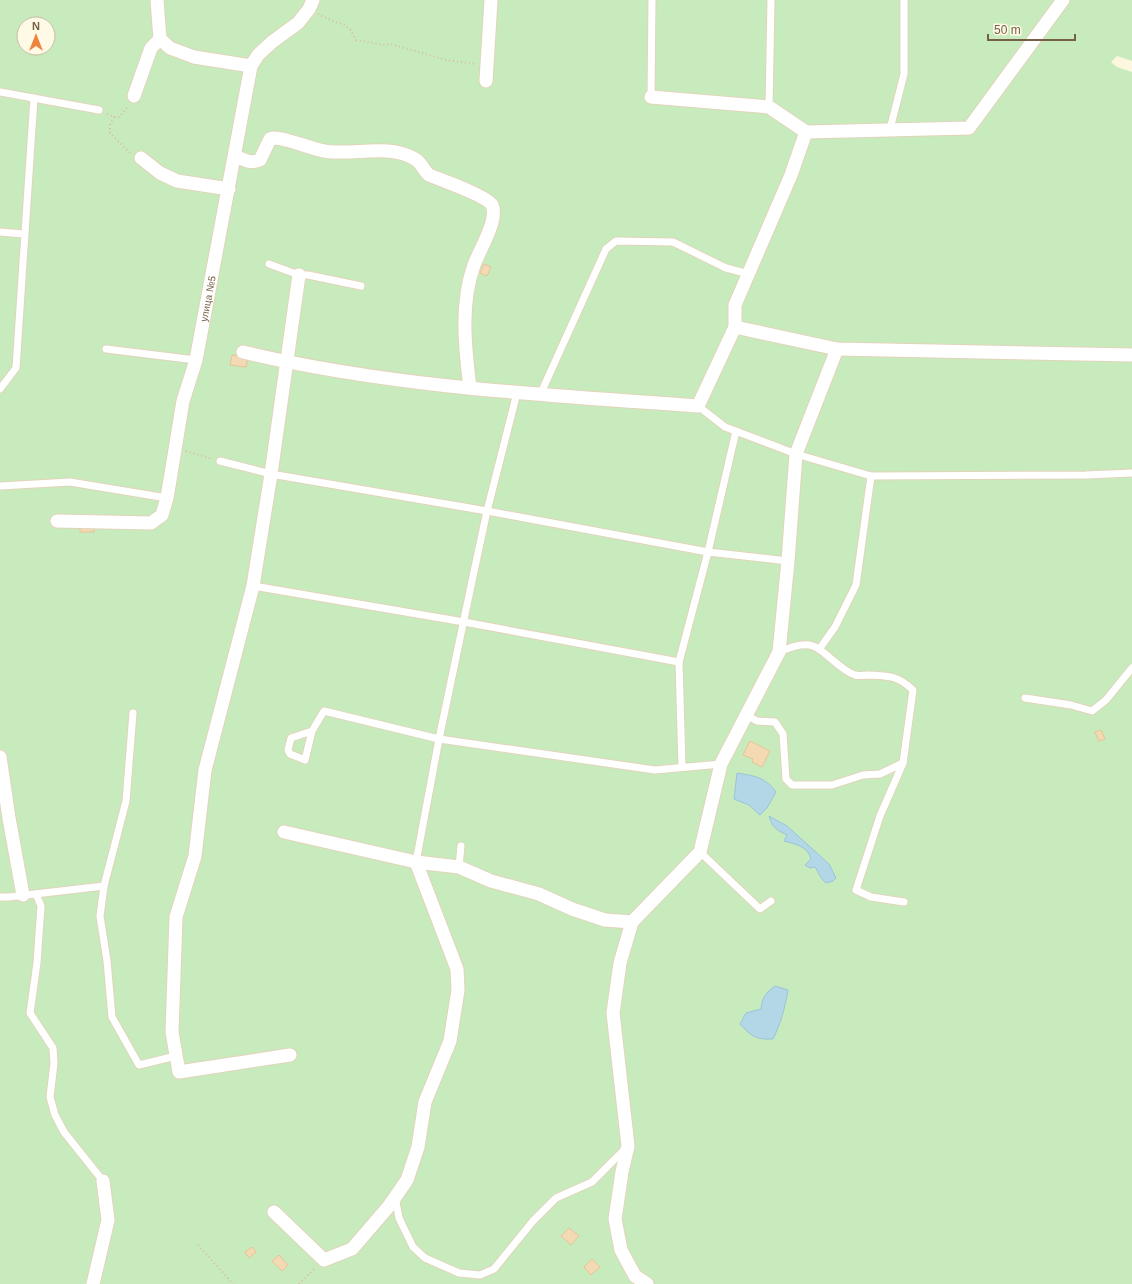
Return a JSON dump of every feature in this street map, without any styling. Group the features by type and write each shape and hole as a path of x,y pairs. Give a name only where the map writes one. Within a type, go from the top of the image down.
{"street":[{"path":"157,0 160,39 170,48 194,57 251,66"},
{"path":"486,81 492,0"},
{"path":"651,96 769,107 806,132 969,128 1063,0"},
{"name":"улица №5","path":"57,521 151,523 162,515 167,498 183,401 196,360 251,66 258,55 272,42 298,23 311,4"},
{"path":"134,96 151,48 160,39"},
{"path":"243,352 287,362 470,388 540,395 698,406 735,327 735,305 790,175 806,132"},
{"path":"235,156 249,162 260,160 270,139 274,138 325,151 362,150 403,153 420,162 429,175 477,194 492,204 493,218 474,265 469,282 465,306 466,359 470,388"},
{"path":"141,158 160,173 177,181 229,189"},
{"path":"290,1055 179,1072 172,1032 176,917 195,856 205,770 254,586 299,275"},
{"path":"735,327 837,348 1132,355"},
{"path":"647,1284 635,1276 621,1250 615,1219 622,1172 628,1146 613,1013 620,963 632,922 700,852 721,764 779,652 796,454 837,348"},
{"path":"0,757 9,818 29,894"},
{"path":"284,832 416,862 459,867 491,881 539,894 572,909 605,920 632,922"},
{"path":"274,1212 324,1260 352,1249 364,1236 407,1180 418,1147 426,1102 450,1041 458,990 457,969 416,862"},
{"path":"93,1284 108,1220 103,1181"}],"lane":[{"path":"651,96 652,0"},
{"path":"769,107 771,0"},
{"path":"890,129 904,74 904,0"},
{"path":"0,92 99,110"},
{"path":"0,389 16,368 34,98"},
{"path":"0,232 24,234"},
{"path":"540,395 606,249 616,241 673,242 726,268 749,274"},
{"path":"269,264 299,275 308,275 361,286"},
{"path":"106,350 196,360"},
{"path":"416,862 439,739 487,511 517,393"},
{"path":"698,406 724,428 736,431 796,454 871,476 1086,475 1132,473"},
{"path":"682,767 679,662 708,552 736,431"},
{"path":"220,461 271,474 487,511 708,552 788,561"},
{"path":"820,648 835,627 856,585 871,476"},
{"path":"0,486 70,482 167,498"},
{"path":"254,586 464,622 679,662"},
{"path":"779,652 798,645 810,645 820,648 836,664 855,675 890,676 906,684 913,690 902,763 880,816 856,890 872,897 904,902"},
{"path":"1025,698 1071,704 1092,711 1106,700 1132,668"},
{"path":"312,731 324,711 439,739 655,770 721,764"},
{"path":"133,713 126,801 104,886 100,916 107,961 112,1017 139,1065 176,1056"},
{"path":"746,715 757,721 775,722 783,734 786,779 792,785 832,785 863,775 880,774 902,763"},
{"path":"459,867 461,846"},
{"path":"700,852 760,909 771,901"},
{"path":"0,897 104,886"},
{"path":"29,894 41,906 37,963 30,1013 53,1048 54,1063 50,1097 55,1115 64,1132 103,1181"},
{"path":"395,1197 399,1218 413,1247 426,1258 459,1273 480,1275 494,1269 533,1221 556,1198 592,1182 628,1146"}],"path":[{"path":"311,4 335,22 343,24 350,29 356,40 383,45 391,44 446,60 487,64"},
{"path":"99,110 114,117 120,117 130,105 134,96"},
{"path":"114,117 110,126 110,133 129,152 141,158"},
{"path":"175,448 220,461"},
{"path":"198,1245 233,1284"},
{"path":"299,1284 324,1260"}],"green space":[{"path":"0,0 1132,0 1132,61 1117,56 1111,62 1117,67 1132,72 1132,1284 0,1284"}],"water":[{"path":"737,773 764,780 776,792 767,808 760,815 749,805 734,799"},
{"path":"769,816 787,826 829,864 836,878 833,881 826,883 815,867 810,868 805,865 811,859 807,851 800,846 784,841 787,835 775,828"},
{"path":"775,986 788,990 784,1009 773,1039 758,1038 747,1032 740,1024 746,1013 761,1009 762,1001 765,996"}],"building":[{"path":"484,264 491,267 487,276 480,273"},
{"path":"232,355 248,357 246,367 230,365"},
{"path":"80,523 94,523 94,532 80,532"},
{"path":"1101,730 1105,739 1099,741 1095,732"},
{"path":"750,741 770,751 762,767 752,762 753,759 743,755"},
{"path":"569,1228 579,1236 571,1245 561,1236"},
{"path":"252,1247 256,1252 249,1258 245,1252"},
{"path":"279,1255 288,1265 282,1271 272,1261"},
{"path":"592,1259 600,1267 591,1275 584,1267"}]}
